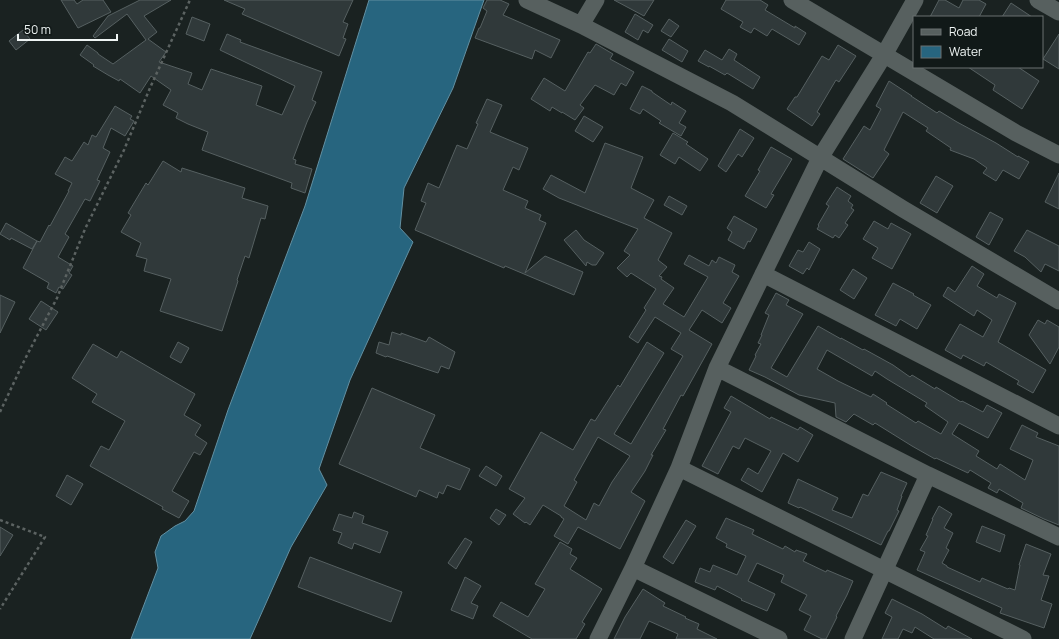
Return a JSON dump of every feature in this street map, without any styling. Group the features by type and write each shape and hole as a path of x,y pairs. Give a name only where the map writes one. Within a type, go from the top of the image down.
{"street":[{"path":"527,0 581,25 732,104 903,209 1059,301"},
{"path":"581,25 596,0"},
{"path":"792,0 1016,133 1059,155"},
{"path":"598,639 633,568 679,468 716,368 820,158 884,55 915,0"},
{"path":"1038,0 1059,12"},
{"path":"763,274 1059,426"},
{"path":"716,368 928,476 1059,537"},
{"path":"679,468 1023,639"},
{"path":"853,639 928,476"},
{"path":"633,568 779,639"}],"path":[{"path":"0,412 25,359 57,298 85,229 124,150 190,0"},
{"path":"0,520 45,537 0,609"}],"water":[{"path":"369,0 484,0 453,88 404,188 400,228 413,242 350,380 319,469 327,485 291,547 250,639 131,639 158,568 155,552 161,536 185,521 194,511 228,410 305,206"}],"building":[{"path":"61,0 74,0 77,4 83,0 103,0 111,12 78,28"},
{"path":"140,0 171,0 144,16 157,32 148,39 166,52 159,62 192,73 188,84 202,90 211,69 262,86 256,105 282,115 295,86 220,50 227,34 241,40 240,42 322,72 312,100 316,102 293,159 296,160 295,164 312,169 305,193 291,188 292,183 202,150 208,132 176,118 178,113 163,105 171,90 151,76 140,93 120,79 119,81 93,66 94,65 80,55 87,45 113,64 146,40 127,14 95,38 93,36 108,16"},
{"path":"224,0 353,0 343,22 348,24 343,38 346,39 339,56 242,14 245,9"},
{"path":"487,0 500,0 509,4 503,15 560,40 551,58 535,50 532,59 475,38 487,11 483,8"},
{"path":"614,0 654,0 644,16"},
{"path":"726,0 760,0 768,5 765,10 806,33 799,45 772,29 767,36 754,28 751,33 740,27 743,22 721,9"},
{"path":"939,0 945,0 959,8 963,0 979,0 986,4 980,16 931,16"},
{"path":"1011,3 1030,16 1003,16"},
{"path":"635,14 653,25 648,33 643,30 638,40 625,32"},
{"path":"192,17 210,24 204,41 186,34"},
{"path":"669,19 679,26 671,37 661,31"},
{"path":"23,30 30,39 16,50 9,41"},
{"path":"1059,34 1059,69 1043,59"},
{"path":"669,39 688,51 682,62 662,50"},
{"path":"596,44 613,54 610,59 634,72 626,86 621,83 614,95 595,85 580,105 584,108 575,120 552,107 550,111 531,99 544,78 565,91 588,52 590,53"},
{"path":"838,45 856,56 839,82 836,80 817,112 820,114 812,126 787,109 795,97 797,97 822,56 829,60"},
{"path":"729,49 737,54 734,60 760,77 753,89 727,73 725,75 698,61 705,50 722,60"},
{"path":"970,68 1020,68 1039,81 1022,109 993,90 995,85"},
{"path":"889,81 937,113 939,111 1029,162 1019,179 1003,170 996,181 983,173 987,168 974,159 950,150 951,148 926,131 928,128 903,112 884,150 889,154 873,178 843,159 864,126 870,130 881,109 876,106"},
{"path":"642,86 652,91 671,105 672,102 686,111 679,123 686,127 681,136 659,123 661,121 643,109 640,114 630,109"},
{"path":"487,99 502,105 490,132 528,148 519,170 513,167 503,190 528,201 525,208 541,215 539,220 546,223 525,273 545,256 583,272 574,295 505,266 504,268 415,230 426,203 421,201 428,183 439,188 457,145 467,149 478,124 476,123"},
{"path":"115,106 132,116 130,119 134,121 125,136 111,128 103,148 110,152 97,180 100,181 90,201 85,199 65,234 69,237 58,257 73,266 69,273 72,275 63,289 59,287 56,293 47,288 49,283 23,268 37,241 40,242 49,225 50,226 72,183 55,174 65,157 72,161 84,142 88,145 92,135 96,137"},
{"path":"584,116 603,127 593,142 575,131"},
{"path":"740,129 754,138 742,157 738,154 726,172 718,166"},
{"path":"673,133 688,142 686,144 708,159 700,171 679,157 675,164 660,155"},
{"path":"605,143 643,157 631,188 654,200 644,218 672,233 658,260 667,267 659,276 674,288 663,304 684,317 708,277 684,264 689,255 709,266 712,260 716,263 719,257 735,265 732,272 739,276 723,303 731,308 722,323 702,310 689,330 712,344 683,396 681,395 663,429 666,430 651,455 653,455 645,471 631,492 645,501 620,549 578,527 568,544 554,536 564,519 543,505 530,525 526,522 525,523 513,514 525,498 509,489 541,432 573,450 591,419 595,421 618,385 620,387 647,342 664,353 614,434 631,444 683,356 671,349 681,333 655,317 638,343 629,337 646,310 644,308 656,289 631,273 627,277 617,268 630,255 624,251 638,229 559,198 543,189 551,175 585,193","holes":["598,437 630,456 612,482 599,506 594,503 586,520 564,506 577,482 574,480"]},
{"path":"771,147 792,159 771,194 774,195 766,208 745,196 760,171 758,170"},
{"path":"163,161 181,172 182,168 245,188 242,198 268,206 265,219 261,218 249,258 245,256 222,331 160,311 171,279 144,271 147,259 136,256 141,243 121,232 131,215 128,213 146,183 148,185"},
{"path":"1059,173 1059,209 1045,202"},
{"path":"936,176 953,186 937,213 920,203"},
{"path":"837,187 851,196 848,201 853,205 851,208 854,210 845,223 848,225 839,238 835,235 833,238 817,229 829,206 826,204"},
{"path":"669,196 687,206 682,215 664,205"},
{"path":"990,212 1003,219 989,245 976,237"},
{"path":"734,216 757,229 750,242 748,241 744,249 728,240 732,232 727,228"},
{"path":"874,221 888,229 891,223 911,234 892,269 872,258 878,248 863,239"},
{"path":"6,223 37,241 32,249 0,234"},
{"path":"576,230 584,240 604,253 596,265 592,265 587,262 586,266 564,240"},
{"path":"1027,230 1059,246 1059,271 1045,264 1041,272 1025,257 1014,251"},
{"path":"809,242 820,249 809,270 807,268 803,274 789,266 798,250 803,252"},
{"path":"972,266 984,274 977,286 997,298 999,294 1016,303 998,342 1046,370 1033,393 1017,384 1019,381 986,362 984,366 963,355 961,359 945,350 960,324 983,337 992,320 977,310 974,316 943,296 948,287 955,292"},
{"path":"853,269 867,278 854,299 840,290"},
{"path":"893,283 931,305 917,329 900,319 896,326 875,315"},
{"path":"776,293 789,300 786,305 803,314 771,368 787,377 818,326 893,365 910,377 912,375 961,402 962,401 983,412 987,405 1002,413 988,438 959,423 952,434 979,451 976,456 997,469 1000,464 1025,480 1033,460 1010,449 1022,425 1038,433 1036,437 1059,446 1059,525 1021,508 1023,503 999,489 997,493 988,488 991,483 970,470 968,473 936,458 935,459 875,423 873,425 854,414 846,422 836,417 835,403 799,395 749,370 761,344 758,343 769,315 765,313","holes":["827,350 872,376 875,371 927,403 925,406 948,422 941,434 918,421 916,423 873,394 871,397 817,369"]},
{"path":"0,295 15,302 0,333"},
{"path":"41,301 58,312 46,330 29,319"},
{"path":"1038,320 1045,324 1047,320 1059,327 1059,347 1050,364 1029,335"},
{"path":"392,332 401,335 401,333 426,342 429,337 455,352 449,369 441,366 438,373 376,353 379,342 389,345"},
{"path":"178,342 189,348 181,363 170,357"},
{"path":"93,344 117,358 121,351 195,394 184,415 201,425 195,435 207,443 200,455 194,452 172,491 189,501 179,518 162,509 163,507 90,466 101,446 109,450 125,421 92,402 97,394 72,378"},
{"path":"372,388 435,415 420,448 470,469 460,490 447,485 443,494 439,492 437,498 419,490 416,497 339,464"},
{"path":"731,396 770,419 771,417 798,430 800,427 813,435 798,462 783,453 762,492 741,480 748,468 758,474 771,451 745,438 739,449 733,446 718,474 702,466 731,412 724,408"},
{"path":"486,466 502,476 496,486 479,476"},
{"path":"881,472 907,483 897,510 899,511 881,545 800,507 799,508 788,503 798,479 838,498 832,510 852,518 863,494 868,496"},
{"path":"67,475 83,484 71,505 56,496"},
{"path":"939,506 952,514 944,528 953,533 946,548 949,550 942,563 947,567 980,582 982,578 1008,589 1015,590 1019,565 1026,544 1051,554 1043,575 1049,576 1041,600 1052,604 1044,628 1000,613 1002,608 917,570 925,552 920,550 928,536 926,535"},
{"path":"496,509 506,515 499,525 490,518"},
{"path":"354,512 364,516 362,523 388,532 380,553 354,543 352,549 338,543 342,533 333,530 339,514 352,518"},
{"path":"726,518 754,530 752,534 783,549 785,546 795,552 796,550 807,554 803,561 826,572 827,570 853,581 826,639 822,639 804,630 811,616 799,610 807,595 781,582 784,575 757,563 748,581 775,594 767,611 741,600 742,599 717,586 715,590 695,582 700,568 710,572 713,565 737,575 746,556 726,547 727,544 716,538"},
{"path":"686,520 696,526 673,564 663,557"},
{"path":"982,526 1005,535 1000,552 976,542"},
{"path":"0,527 13,535 0,556"},
{"path":"465,538 472,542 456,569 448,563"},
{"path":"560,542 572,549 570,554 577,558 570,569 602,589 582,622 585,624 576,639 532,639 493,616 501,602 528,617 545,589 535,584"},
{"path":"310,557 402,592 391,622 298,587"},
{"path":"465,577 481,586 471,603 478,606 473,619 451,610"},
{"path":"643,589 665,603 663,606 699,624 697,629 717,639 676,639 678,634 649,621 640,639 614,639 625,617"},
{"path":"892,599 922,614 946,629 948,626 972,639 934,639 915,627 912,633 903,629 898,639 882,639 892,617 885,613"}]}
